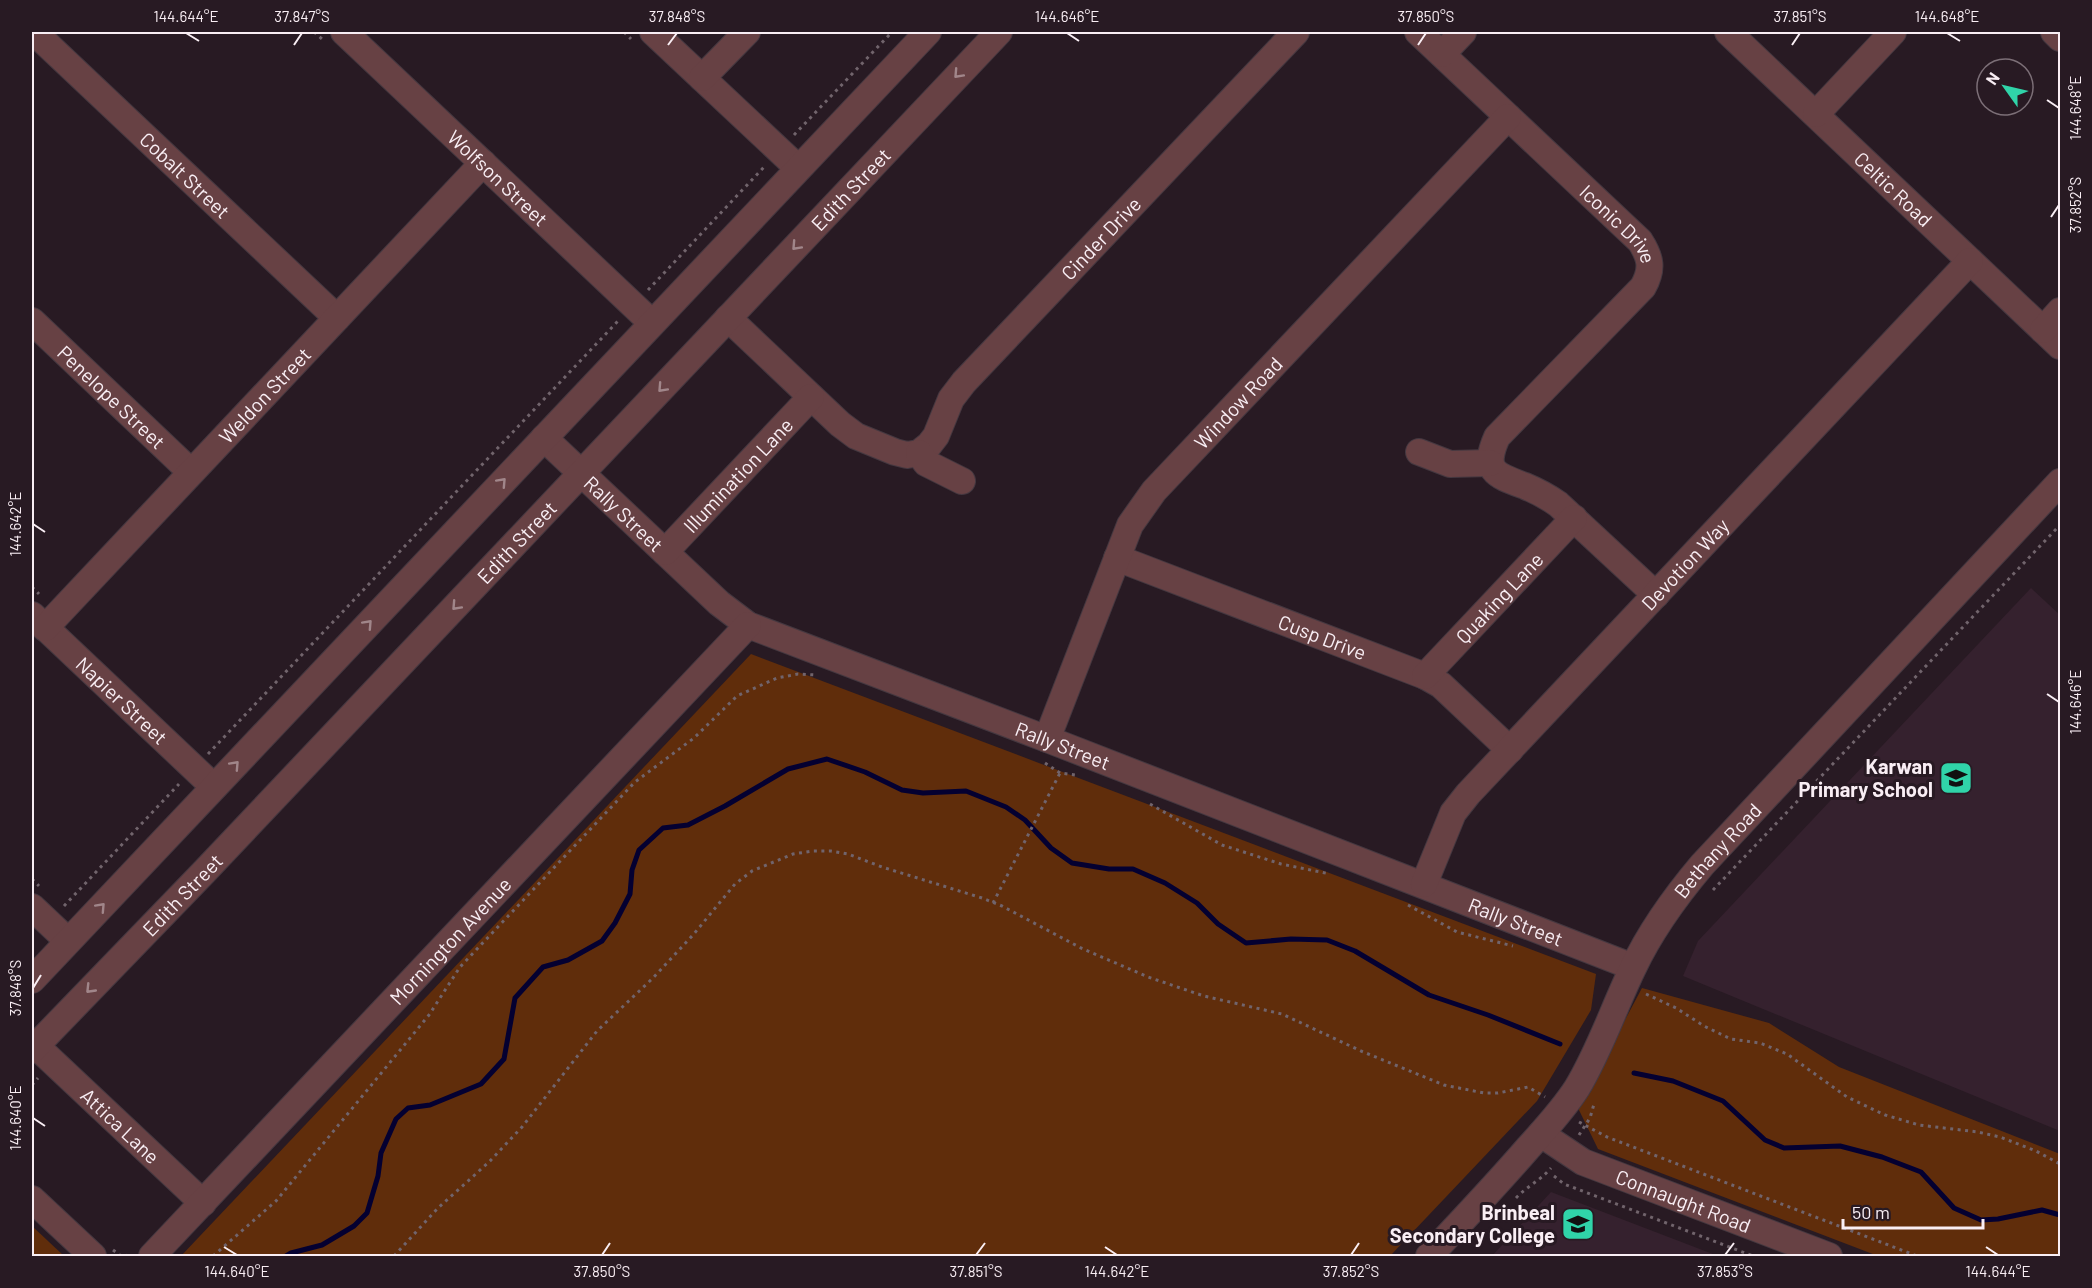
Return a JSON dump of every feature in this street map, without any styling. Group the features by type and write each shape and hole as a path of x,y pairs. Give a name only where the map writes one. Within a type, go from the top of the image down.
{"street":[{"name":"Cobalt Street","path":"34,32 337,318"},
{"name":"Wolfson Street","path":"344,32 652,323"},
{"path":"653,32 798,168"},
{"path":"702,78 747,32"},
{"path":"32,980 928,32"},
{"name":"Edith Street","path":"34,1048 999,32"},
{"name":"Cinder Drive","path":"919,453 936,436 951,399 964,382 1296,32"},
{"name":"Iconic Drive","path":"1418,32 1640,242 1651,264 1649,276 1643,287 1497,437 1491,450 1490,463"},
{"path":"1442,54 1463,32"},
{"name":"Celtic Road","path":"1728,32 1970,261 2055,329"},
{"path":"1816,114 1893,32"},
{"path":"2054,32 2061,38"},
{"name":"Window Road","path":"1042,748 1130,525 1154,491 1508,117"},
{"name":"Weldon Street","path":"38,621 191,472 483,163"},
{"name":"Devotion Way","path":"1424,884 1453,813 1468,794 1970,261"},
{"path":"728,318 811,397 856,436 907,455 919,453 926,463 962,481"},
{"name":"Penelope Street","path":"32,321 191,472"},
{"name":"Illumination Lane","path":"665,552 811,397"},
{"name":"Rally Street","path":"544,438 718,603 748,625 1042,748 1424,884 1642,976"},
{"path":"1419,452 1450,464 1490,463 1495,474 1545,495 1574,518 1656,596"},
{"name":"Bethany Road","path":"1429,1257 1541,1134 1577,1088 1642,976 1657,924 1678,894 2061,482"},
{"name":"Quaking Lane","path":"1425,676 1574,518"},
{"name":"Cusp Drive","path":"1117,558 1425,676 1441,685 1510,750"},
{"name":"Napier Street","path":"38,621 214,787"},
{"name":"Mornington Avenue","path":"152,1257 748,625"},
{"path":"40,914 68,941"},
{"name":"Attica Lane","path":"34,1048 203,1203"},
{"name":"Connaught Road","path":"1541,1134 1583,1162 1829,1257"},
{"path":"32,1199 93,1257"}],"path":[{"path":"40,914 194,768 892,32"},
{"path":"1710,892 2061,525"},
{"path":"213,1257 276,1201 429,1015 460,967 636,782 694,738 736,696 777,678 798,674 817,675"},
{"path":"1042,748 1060,773 1081,776"},
{"path":"993,903 1060,773"},
{"path":"1144,801 1222,845 1281,864 1338,876"},
{"path":"394,1257 438,1208 489,1162 522,1127 597,1031 653,978 693,935 735,884 752,871 793,854 813,851 848,854 993,903 1081,948 1148,977 1204,996 1282,1014 1361,1051 1444,1085 1484,1093 1498,1093 1528,1087 1585,1126 1607,1137 1917,1257"},
{"path":"1403,903 1457,932 1514,946"},
{"path":"1642,976 1646,994 1731,1039 1760,1042 1787,1054 1847,1096 1885,1115 1919,1125 2000,1137 2037,1151 2061,1164"},
{"path":"1514,1199 1543,1177 1566,1150 1590,1118 1598,1096"},
{"path":"1554,1176 1564,1184 1753,1257"}],"shaded area":[{"name":"Karwan Primary School","path":"2031,588 2060,615 2060,1131 1683,976 1698,941"},
{"path":"751,654 1596,974 1591,1010 1537,1101 1390,1256 181,1256"},
{"path":"1642,988 1769,1023 1839,1067 2060,1154 2060,1256 1878,1256 1598,1149 1578,1108"},
{"name":"Brinbeal Secondary College","path":"1551,1192 1718,1256 1492,1256"},
{"path":"32,1226 64,1256 32,1256"}],"waterway":[{"path":"286,1256 322,1245 354,1226 367,1213 378,1176 381,1153 396,1119 408,1108 430,1105 481,1084 504,1059 515,998 543,967 568,960 602,941 615,923 630,894 632,870 639,850 663,828 688,825 788,769 827,759 865,772 902,790 923,793 966,791 1006,807 1025,820 1051,848 1072,863 1109,869 1133,869 1165,883 1197,903 1218,924 1246,943 1291,939 1327,940 1355,951 1429,995 1488,1015 1560,1044"},
{"path":"1634,1073 1673,1081 1723,1101 1765,1140 1784,1148 1840,1146 1882,1157 1921,1172 1954,1208 1981,1220 2042,1210 2060,1215"}],"place":[{"name":"Karwan Primary School","path":"1956,778"},
{"name":"Brinbeal Secondary College","path":"1578,1224"}]}
